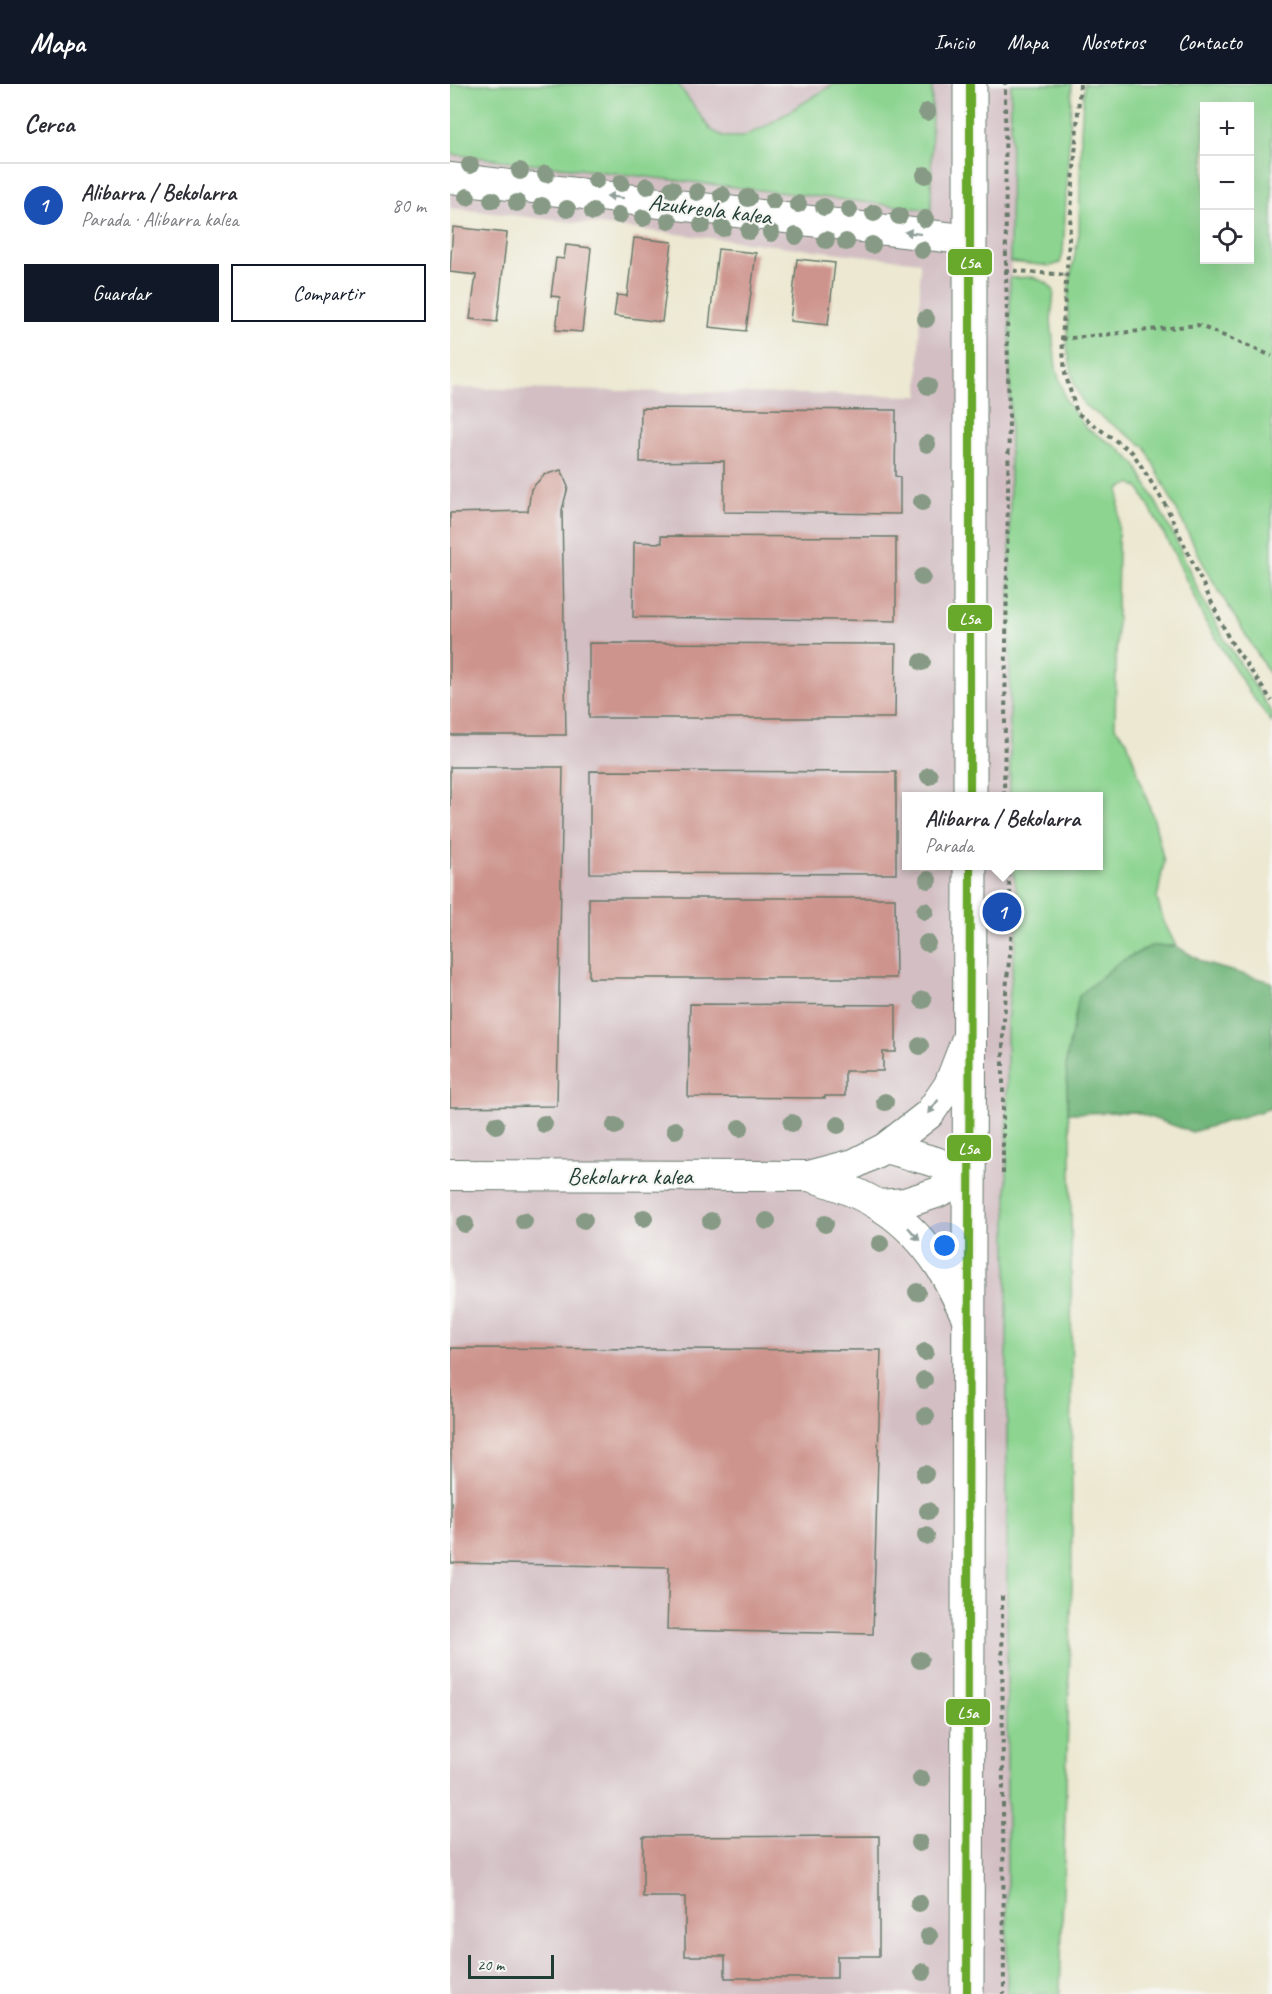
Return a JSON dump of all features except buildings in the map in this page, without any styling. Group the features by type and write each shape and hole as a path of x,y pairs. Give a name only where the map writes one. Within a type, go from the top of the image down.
{"street":[{"path":"970,84 970,792"},
{"name":"Azukreola kalea","path":"450,178 971,240"},
{"path":"967,1994 970,870"},
{"name":"Bekolarra kalea","path":"450,1175 809,1176 854,1164 885,1148 929,1114 949,1085 968,1036"},
{"path":"885,1148 936,1162 968,1178"},
{"name":"Bekolarra kalea","path":"809,1176 841,1185 880,1205 911,1229 940,1267 968,1320"},
{"path":"880,1205 906,1203 936,1193 968,1178"}],"path":[{"path":"1004,792 1009,417 1005,84"},
{"path":"1080,84 1062,339 1065,373 1077,412 1133,453 1166,506 1228,639 1272,701"},
{"path":"1006,270 1067,275"},
{"path":"1062,339 1198,325 1272,356"},
{"path":"1003,1176 1003,1034 1012,909 1007,870"},
{"path":"1002,1592 1004,1994"}],"shaded area":[{"path":"450,84 1011,84 1010,792 902,792 902,870 1013,870 1017,891 1018,926 1007,1022 1007,1994 450,1994 450,388 919,396 920,262 450,208"}],"green space":[{"path":"450,84 678,84 711,130 725,137 742,137 764,127 834,84 932,84 931,210 450,154"},
{"path":"1011,84 1072,84 1063,254 1060,263 1051,266 1010,262"},
{"path":"1084,84 1272,84 1272,678 1208,573 1145,447 1084,405 1074,384 1067,347 1069,284 1079,234"},
{"path":"1033,277 1047,283 1054,291 1051,321 1056,368 1066,401 1086,428 1120,449 1136,465 1225,640 1272,713 1272,723 1250,693 1205,621 1173,551 1139,488 1131,483 1119,489 1115,727 1127,741 1155,823 1164,862 1157,899 1164,922 1176,946 1151,946 1118,963 1066,1061 1071,1137 1072,1581 1060,1994 1007,1994 1007,1022 1018,926 1017,891 1013,870 1103,870 1103,792 1010,792 1010,278"},
{"path":"1151,946 1176,946 1206,964 1272,982 1272,1108 1192,1132 1135,1112 1068,1113 1066,1061 1079,996 1118,963"}],"transit line":[{"name":"L5a","path":"970,84 970,792"},
{"name":"L5a","path":"967,1994 970,870"}],"place":[{"name":"Alibarra / Bekolarra","path":"1002,912"}]}
